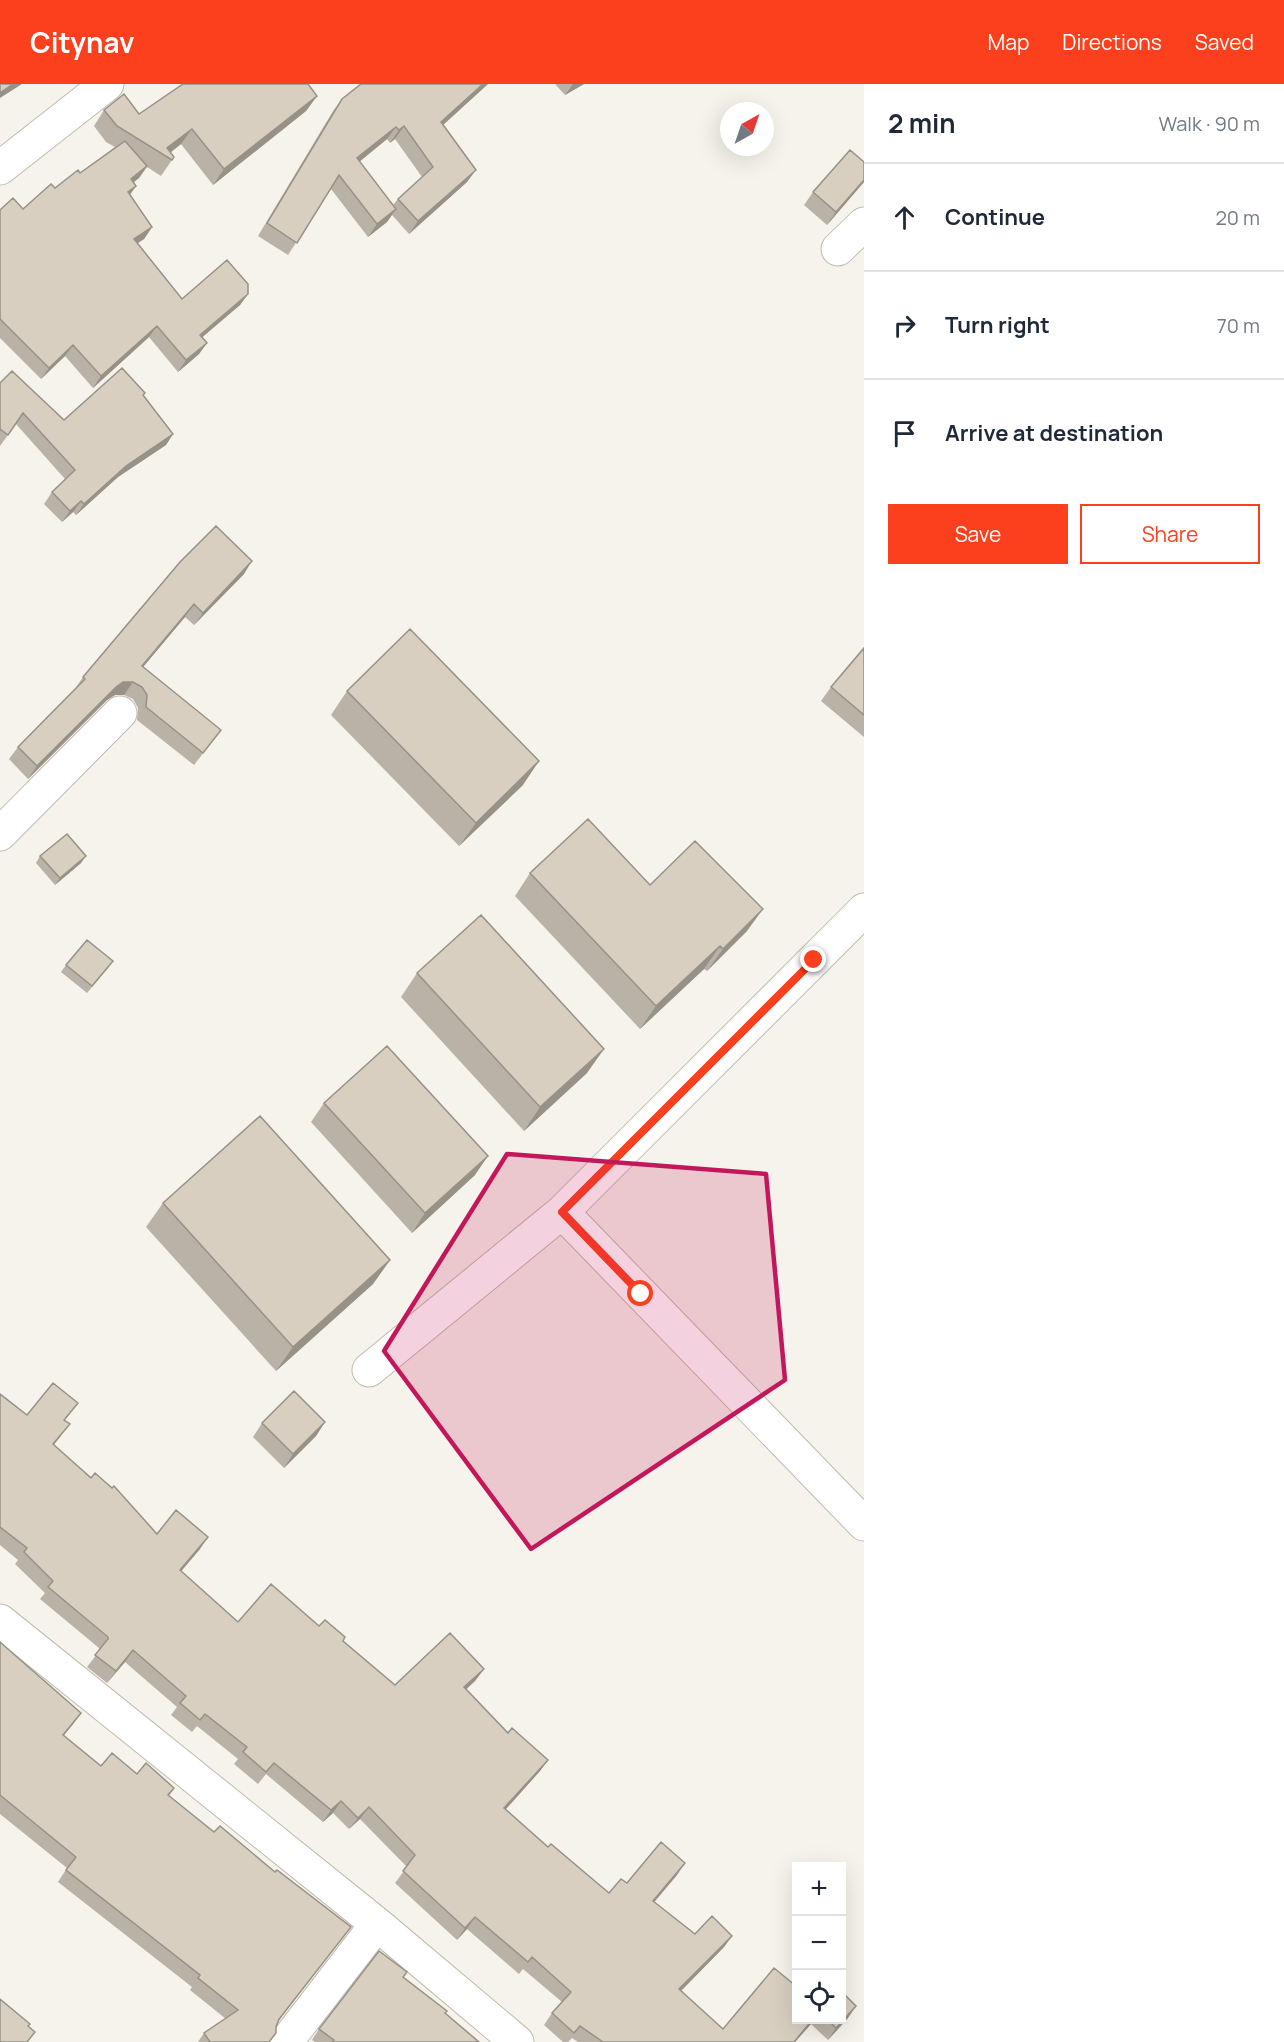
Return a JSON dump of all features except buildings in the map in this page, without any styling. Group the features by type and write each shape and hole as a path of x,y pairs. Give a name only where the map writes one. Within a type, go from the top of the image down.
{"street":[{"path":"0,168 107,84"},
{"path":"838,249 864,224"},
{"path":"0,834 120,713"},
{"path":"369,1370 562,1212 864,910"},
{"path":"562,1212 864,1524"},
{"path":"0,1621 377,1924 517,2042"},
{"path":"286,2042 377,1924"}],"highlighted area":[{"path":"507,1154 766,1174 785,1380 531,1549 384,1351"}],"route":[{"path":"641,1294 562,1212 814,960"}]}
